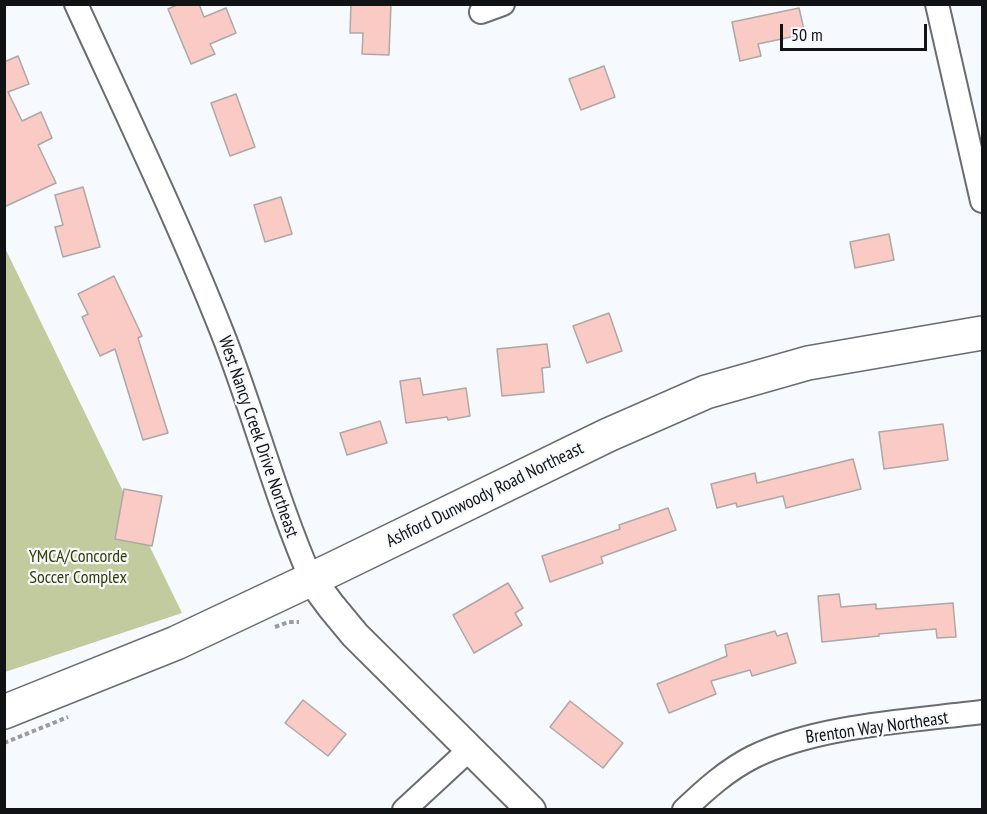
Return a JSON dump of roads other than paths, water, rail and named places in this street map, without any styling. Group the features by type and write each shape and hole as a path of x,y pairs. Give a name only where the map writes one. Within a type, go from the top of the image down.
{"main road":[{"name":"Ashford Dunwoody Road Northeast","path":"4,712 176,643 608,435 706,392 808,363 982,333"}],"street":[{"name":"West Nancy Creek Drive Northeast","path":"76,4 222,332 296,544 311,579 355,635 531,810"},
{"path":"481,12 503,4"},
{"path":"937,4 982,201"},
{"name":"Brenton Way Northeast","path":"684,810 715,781 752,757 795,740 848,729 982,712"},
{"path":"404,810 470,749"}],"park label":[{"name":"YMCA/Concorde Soccer Complex","path":"78,567"}]}
